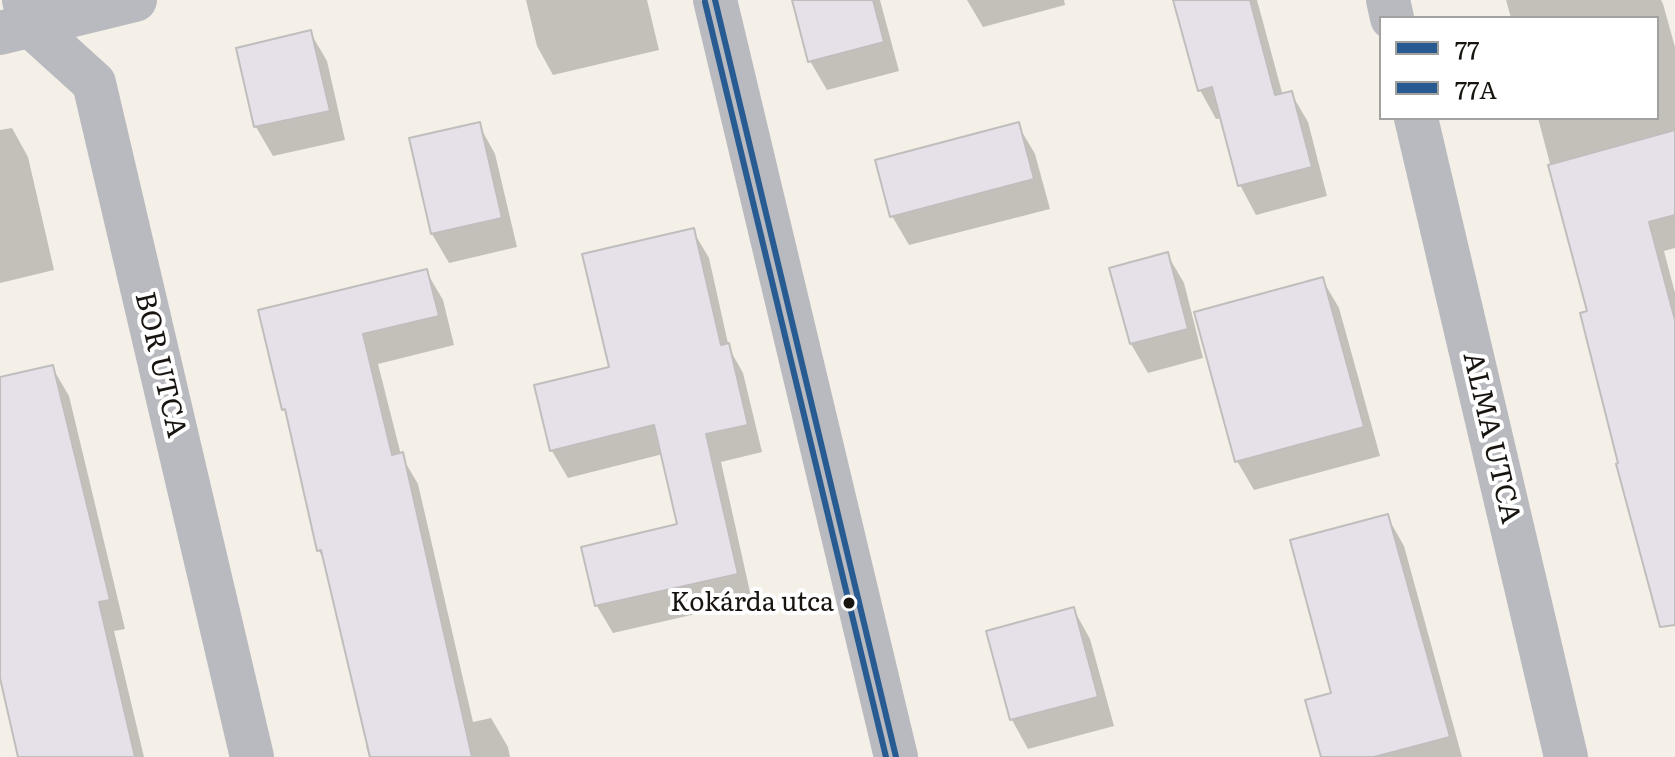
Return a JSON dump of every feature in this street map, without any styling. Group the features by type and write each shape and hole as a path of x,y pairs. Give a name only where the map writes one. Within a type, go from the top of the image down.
{"street":[{"path":"18,19 135,0"},
{"path":"715,0 896,757"},
{"name":"BOR UTCA","path":"18,19 94,83 252,757"},
{"name":"ALMA UTCA","path":"1416,120 1566,757"}],"building":[{"path":"792,0 873,0 884,42 808,62"},
{"path":"1173,0 1250,0 1275,95 1292,91 1312,167 1238,186 1212,87 1198,91"},
{"path":"311,30 330,111 254,127 236,48"},
{"path":"480,122 502,218 431,234 409,138"},
{"path":"1019,122 1034,179 890,217 875,160"},
{"path":"1675,130 1675,215 1649,222 1675,320 1675,625 1660,627 1616,464 1580,313 1587,311 1548,165"},
{"path":"694,228 721,345 729,343 748,425 706,434 738,574 595,606 581,547 677,524 654,425 550,451 534,385 609,367 582,254"},
{"path":"1168,252 1188,329 1130,344 1109,268"},
{"path":"427,269 439,316 363,334 392,455 403,452 472,757 370,757 321,550 317,551 285,409 282,410 258,310"},
{"path":"1323,277 1364,427 1235,462 1194,312"},
{"path":"53,365 110,600 99,602 135,757 18,757 0,678 0,377"},
{"path":"1388,514 1450,737 1374,757 1321,757 1305,700 1331,693 1290,540"},
{"path":"1074,607 1098,697 1010,720 986,631"}],"transit line":[{"name":"77","path":"715,0 896,757"},
{"name":"77A","path":"705,2 886,757"}],"place":[{"name":"Kokárda utca","path":"849,603"}]}
